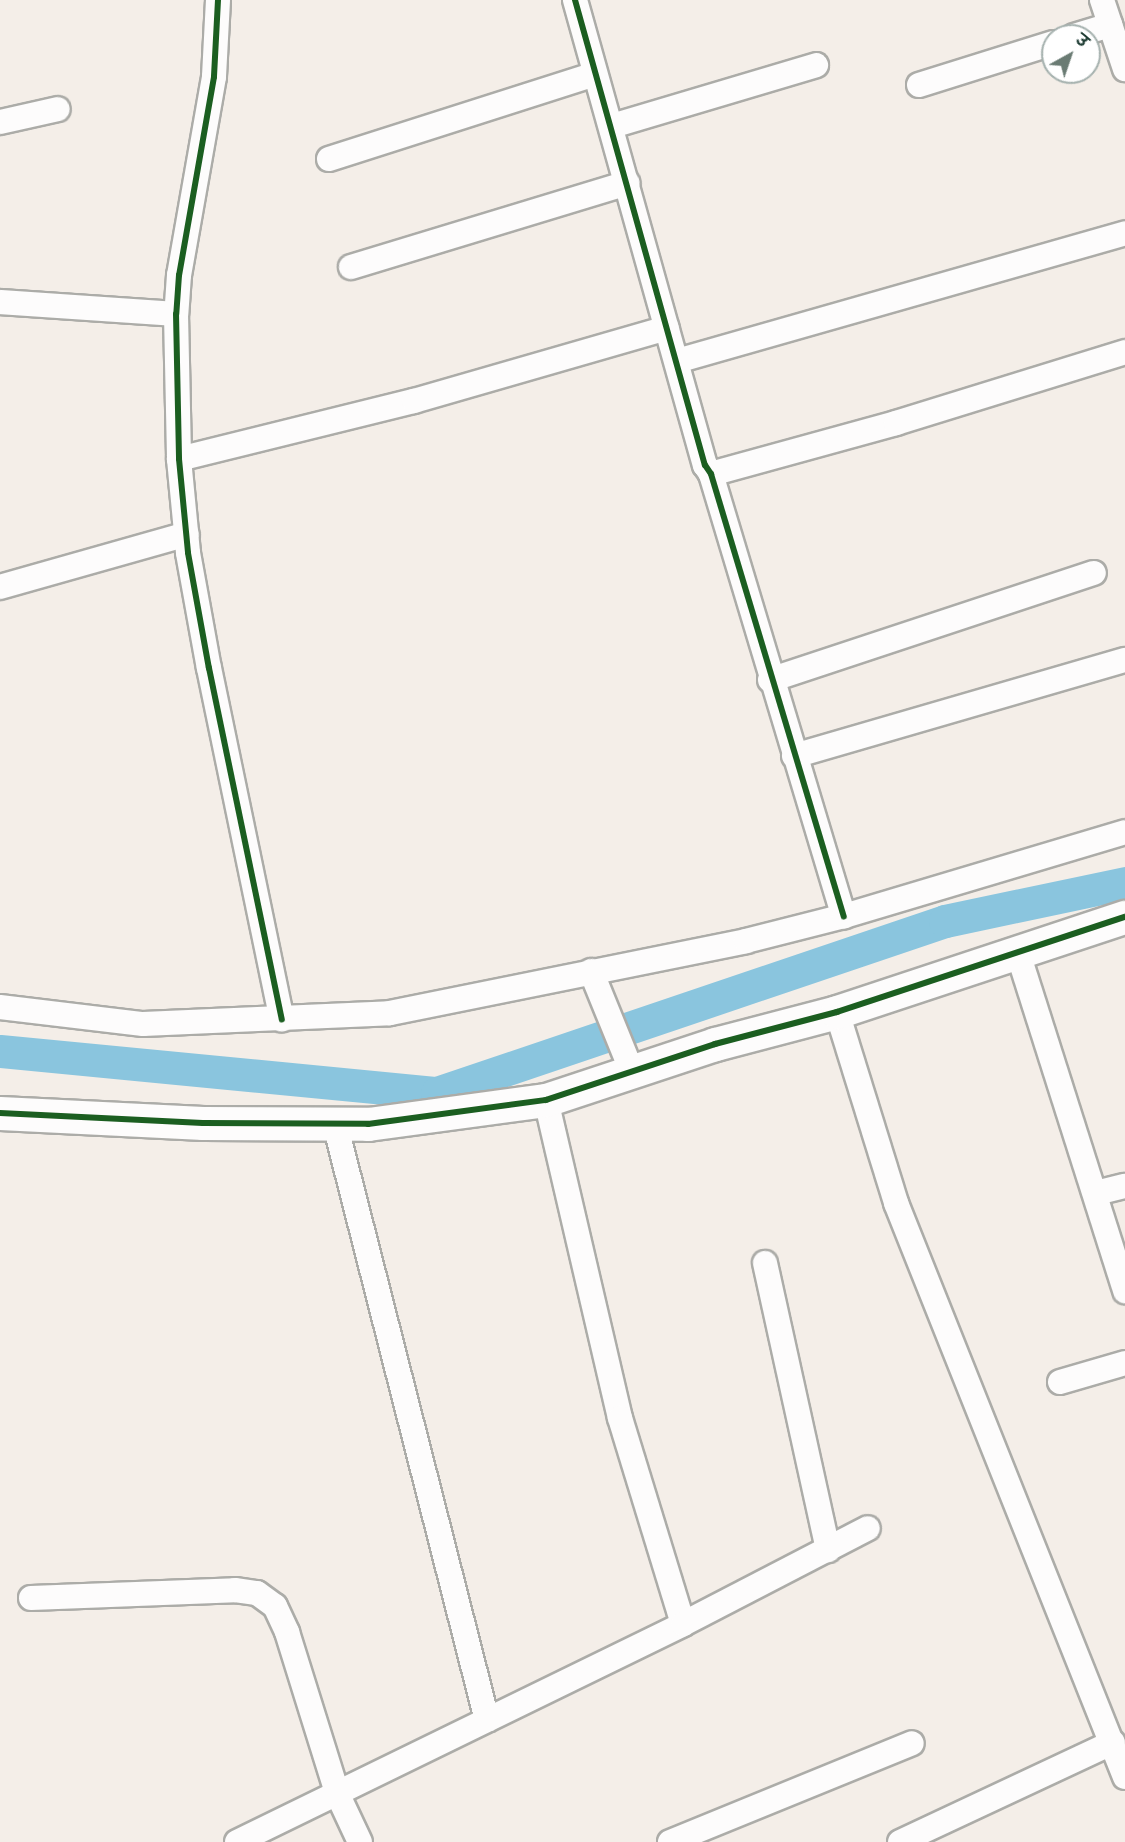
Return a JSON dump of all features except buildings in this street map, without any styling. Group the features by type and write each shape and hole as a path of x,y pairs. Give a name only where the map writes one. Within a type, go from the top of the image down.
{"street":[{"path":"218,0 214,77 188,208 176,314 179,459 187,534 209,668 282,1020"},
{"path":"575,0 705,465 711,474 770,680 844,916"},
{"path":"1102,0 1123,57"},
{"path":"1101,28 1110,25"},
{"path":"919,85 1041,47"},
{"path":"612,126 816,65"},
{"path":"329,159 595,74"},
{"path":"0,122 58,109"},
{"path":"351,267 628,183"},
{"path":"677,361 1125,233"},
{"path":"0,302 176,314"},
{"path":"179,459 414,401 667,328"},
{"path":"711,474 896,423 1125,352"},
{"path":"0,587 187,534"},
{"path":"770,680 1094,573"},
{"path":"794,756 1125,660"},
{"path":"0,1007 143,1024 282,1020 390,1013 746,941 844,916 1125,832"},
{"path":"0,1113 203,1123 368,1124 546,1100 715,1044 837,1012 1018,953 1058,936 1125,916"},
{"path":"1018,953 1096,1193 1125,1291"},
{"path":"591,971 632,1072"},
{"path":"837,1012 896,1203 1113,1742 1125,1777"},
{"path":"546,1100 620,1418 683,1624"},
{"path":"335,1124 487,1720"},
{"path":"1096,1193 1125,1186"},
{"path":"765,1263 828,1550"},
{"path":"1060,1382 1125,1363"},
{"path":"237,1842 683,1624 868,1528"},
{"path":"31,1598 235,1590 257,1593 274,1606 287,1632 337,1793 360,1842"},
{"path":"900,1842 1113,1742"},
{"path":"670,1842 912,1743"}],"waterway":[{"path":"0,1051 437,1093 945,921 1125,883"}],"cycle path":[{"path":"218,0 214,77 179,275 176,314 179,459 188,553 209,668 282,1020"},
{"path":"575,0 705,465 711,474 844,916"},
{"path":"0,1113 203,1123 368,1124 546,1100 715,1044 837,1012 1125,917"}]}
